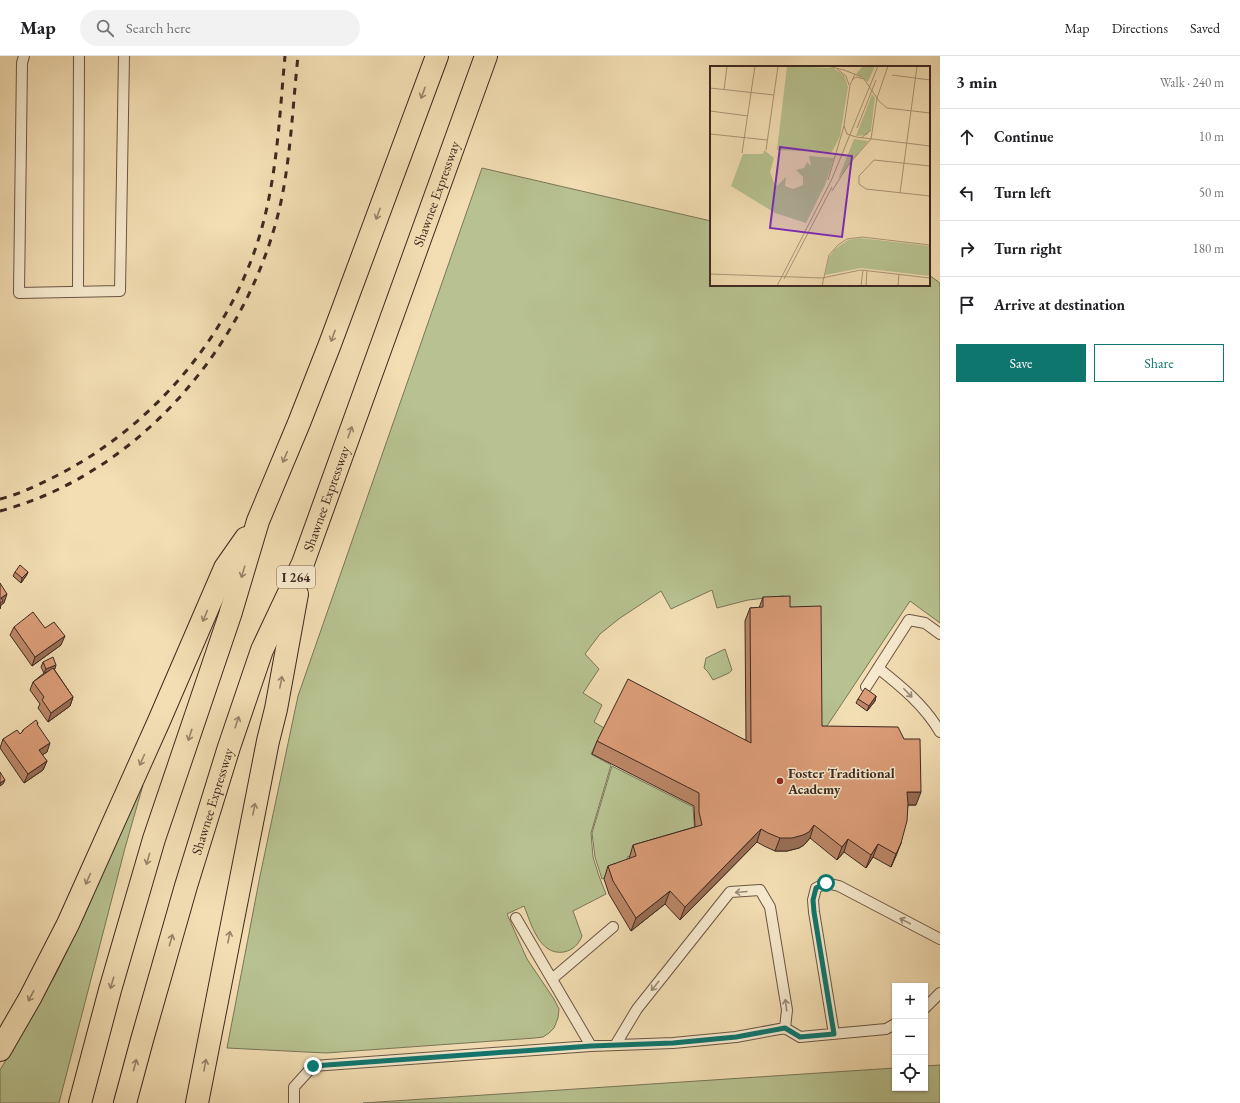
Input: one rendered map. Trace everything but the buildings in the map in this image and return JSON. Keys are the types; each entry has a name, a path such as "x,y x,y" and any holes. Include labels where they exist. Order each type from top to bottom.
{"highway":[{"path":"80,1103 110,990 154,839 230,615 258,521 330,344 437,56"},
{"name":"Shawnee Expressway","path":"126,1103 142,1040 186,886 229,747 262,650 303,563 486,56"},
{"path":"0,1050 30,998 68,924 159,721 225,568 258,521"},
{"path":"197,1103 263,764 276,709 303,563"}],"lane":[{"path":"24,56 22,63 19,293 120,291 124,56"},
{"path":"78,291 79,56"},
{"path":"866,687 909,620 925,623 940,634"},
{"path":"878,668 905,689 932,719 940,732"},
{"path":"834,1034 814,912 813,900 816,888 826,883 838,886 940,939"},
{"path":"616,1044 637,1009 730,892 760,890 770,906 787,1010 785,1028"},
{"path":"516,918 591,1046"},
{"path":"552,979 613,927"},
{"path":"928,1005 940,992"},
{"path":"294,1103 294,1086 313,1066 616,1044 673,1043 736,1037 785,1028 800,1037 886,1029 892,1026"}],"green space":[{"path":"482,168 710,221 710,286 930,286 930,276 940,283 940,623 910,601 827,726 822,730 797,618 784,596 748,600 717,608 712,590 671,609 661,591 620,618 600,634 585,654 599,669 583,693 602,705 594,722 604,728 591,754 611,765 591,833 593,857 606,894 573,911 582,936 575,946 564,952 555,952 542,944 533,929 524,906 507,914 527,959 559,1009 558,1018 554,1028 543,1037 326,1053 227,1048 260,876 298,696"},
{"path":"725,649 732,670 729,673 713,680 704,668 706,658"},
{"path":"612,766 693,807 695,837 627,857 630,868 602,879 595,857 592,833"},
{"path":"141,785 143,785 125,848 59,1103 0,1103 0,1070 57,972 87,909"},
{"path":"940,1065 940,1103 363,1103 892,1068 892,1091 928,1091 928,1066"}],"railway":[{"path":"0,499 22,492 58,475 91,456 123,433 152,408 179,380 203,349 224,317 242,283 256,247 269,200 279,128 285,56"},
{"path":"0,511 52,492 100,466 144,432 183,393 217,349 246,301 267,250 282,197 290,145 298,56"}],"place":[{"name":"Foster Traditional Academy","path":"780,781"}],"route":[{"path":"313,1066 616,1044 673,1043 736,1037 785,1028 800,1037 834,1034 813,900 816,888 826,883"}]}
